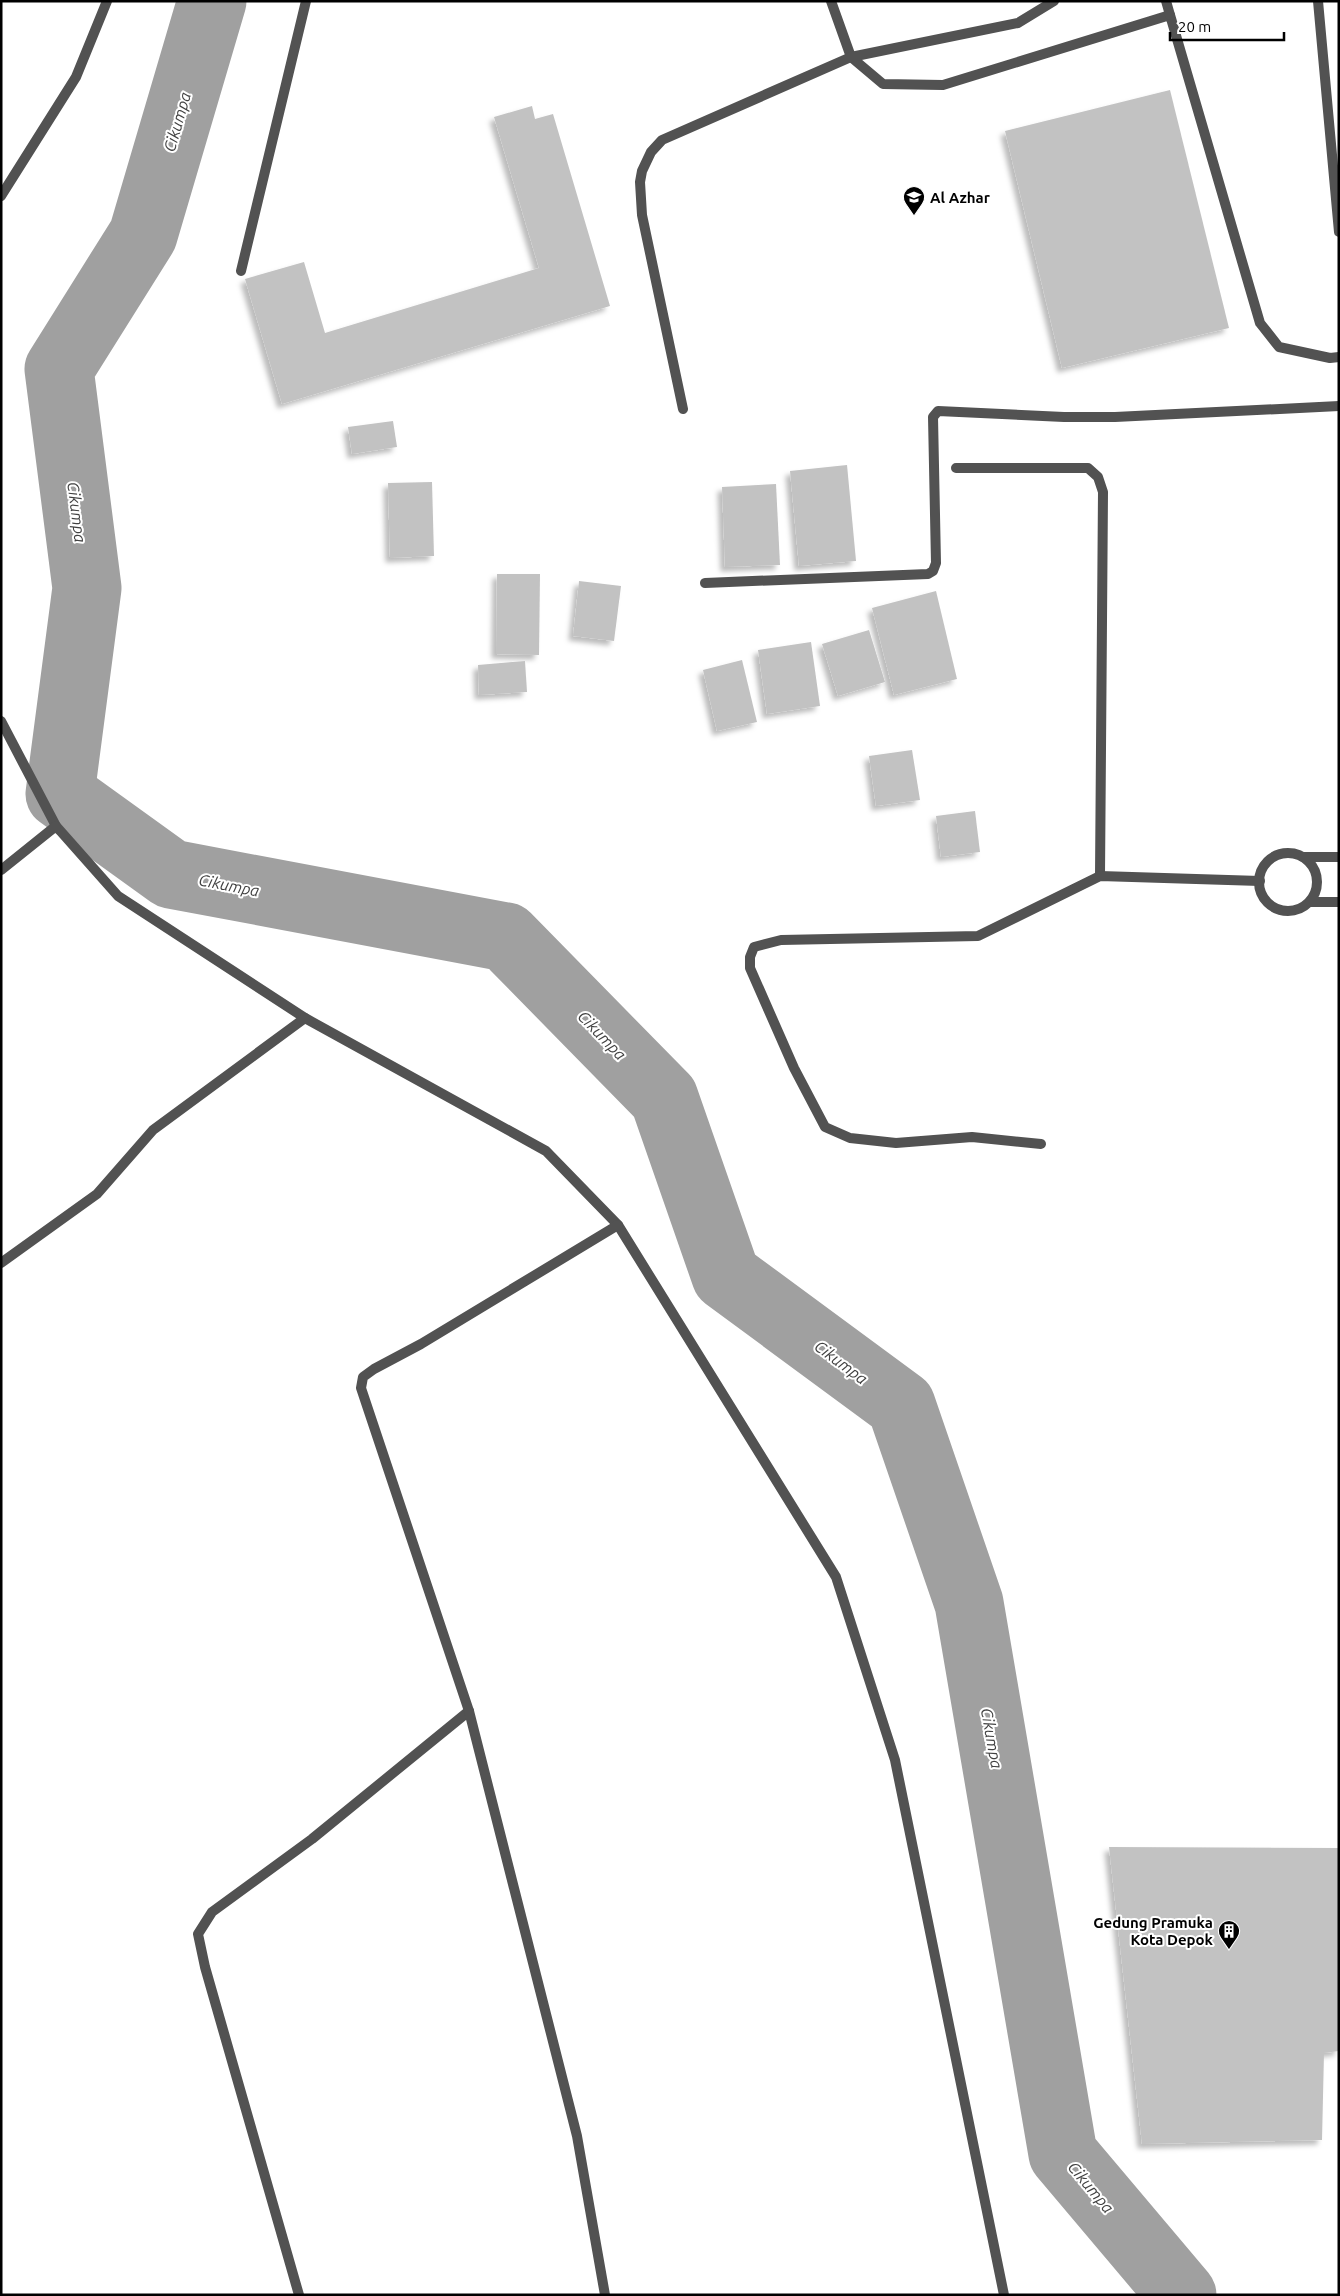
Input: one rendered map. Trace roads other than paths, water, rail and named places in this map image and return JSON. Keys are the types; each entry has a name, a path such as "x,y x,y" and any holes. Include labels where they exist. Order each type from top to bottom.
{"street":[{"path":"1,196 76,77 107,1"},
{"path":"241,271 306,1"},
{"path":"831,1 851,57 883,84 943,85 1170,15"},
{"path":"683,409 642,215 640,182 642,170 651,152 662,140 851,57 1018,23 1054,1"},
{"path":"1166,1 1260,323 1279,347 1330,358 1339,357"},
{"path":"1318,1 1339,232"},
{"path":"705,583 928,574 933,570 936,563 933,417 938,411 1064,417 1115,417 1339,406"},
{"path":"956,468 1088,468 1098,477 1103,492 1100,876"},
{"path":"1,721 56,826 118,896 305,1018 546,1151 618,1225 836,1577 895,1760 1004,2295"},
{"path":"1,870 56,826"},
{"path":"1302,857 1313,866 1317,878 1317,890 1310,902 1300,909 1286,912 1274,908 1264,899 1260,887 1260,874 1267,863 1277,856 1290,854 1302,857 1339,857"},
{"path":"1041,1144 972,1137 896,1143 850,1138 825,1127 794,1068 750,968 750,957 754,947 781,940 978,936 1100,876 1260,881"},
{"path":"1310,902 1339,902"},
{"path":"1,1263 96,1194 153,1130 305,1018"},
{"path":"605,2295 577,2136 469,1711 361,1388 364,1377 374,1369 421,1344 618,1225"},
{"path":"299,2295 208,1976 198,1934 212,1912 312,1839 469,1711"}],"waterway":[{"name":"Cikumpa","path":"212,1 143,235 59,369 87,588 60,794 171,874 506,937 664,1098 726,1276 901,1405 969,1603 1063,2154 1182,2295"}],"place":[{"name":"Al Azhar","path":"914,216"},
{"name":"Gedung Pramuka Kota Depok","path":"1229,1950"}]}
